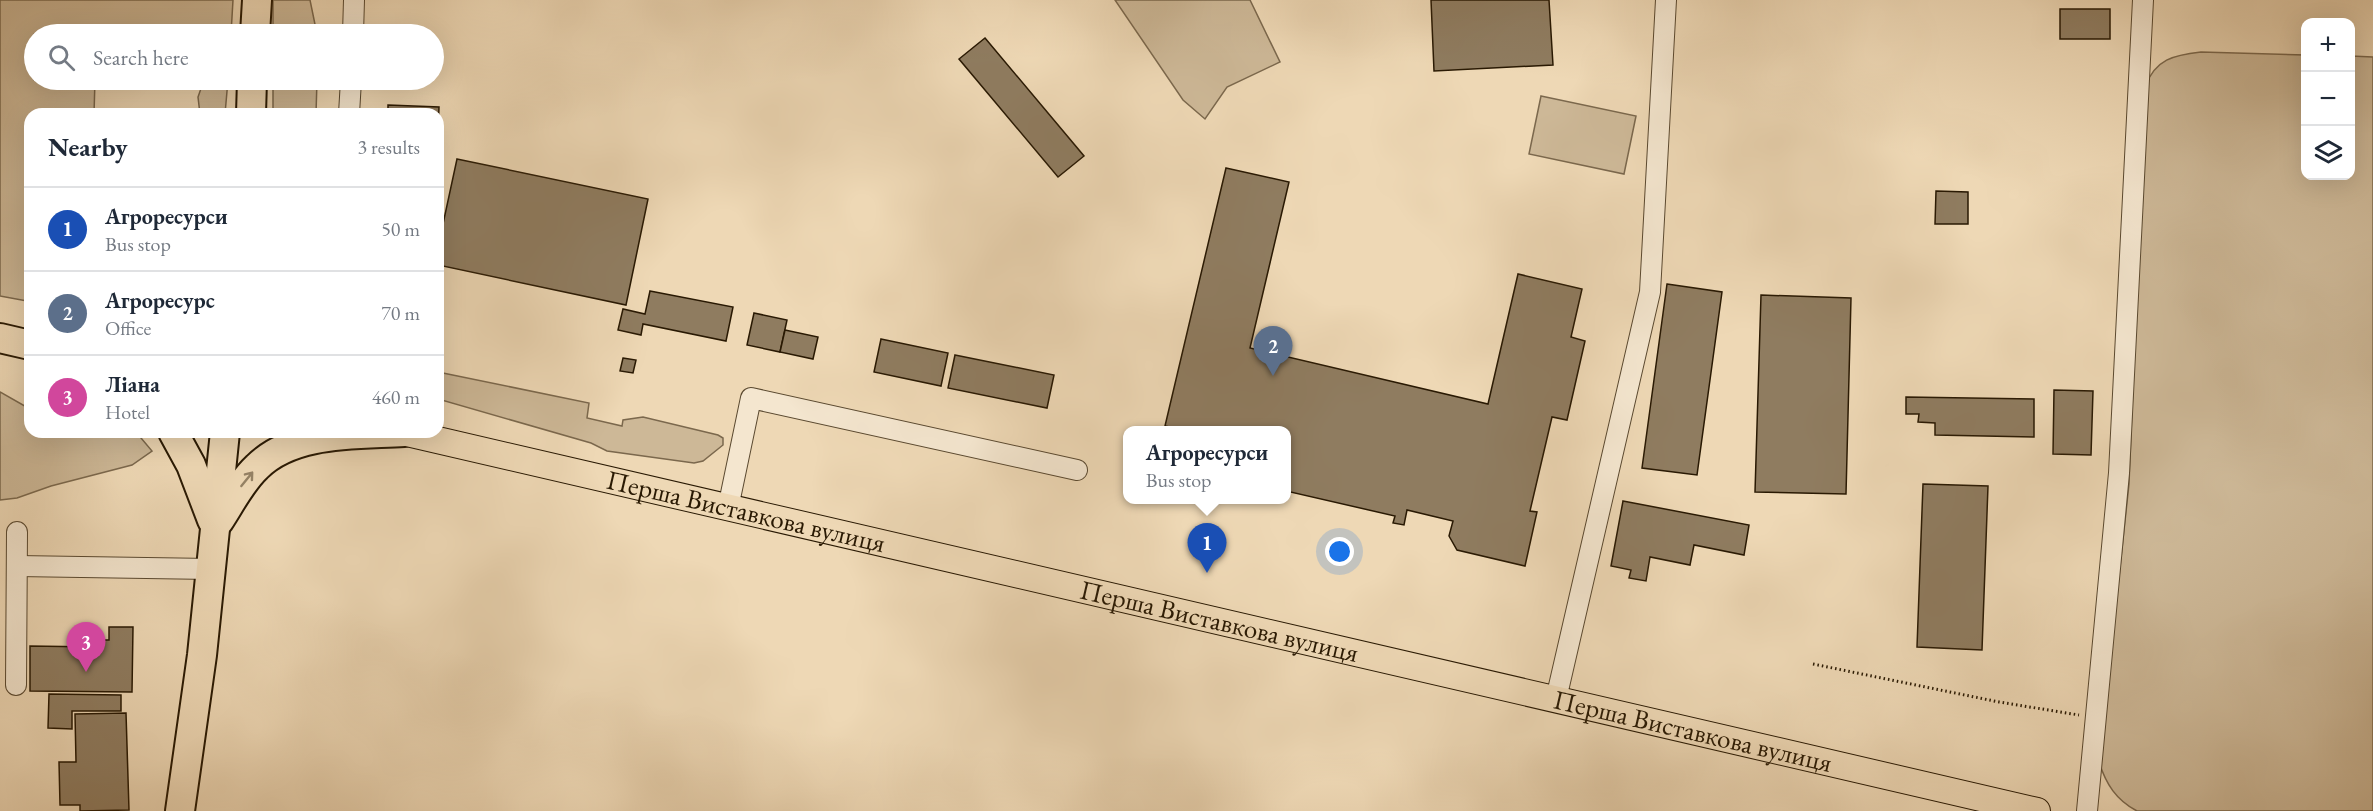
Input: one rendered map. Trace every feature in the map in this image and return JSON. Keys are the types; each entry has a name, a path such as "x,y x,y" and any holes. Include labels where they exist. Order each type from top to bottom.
{"highway":[{"path":"256,24 257,0"},
{"path":"251,108 252,90"},
{"path":"0,338 24,344"},
{"path":"176,438 191,465 215,528"},
{"path":"180,811 211,569 224,438"},
{"path":"215,528 239,489 258,466 289,446 323,438"}],"main road":[{"name":"Перша Виставкова вулиця","path":"429,438 2037,811"}],"street":[{"path":"353,24 354,0"},
{"path":"1556,699 1650,292 1666,0"},
{"path":"2087,811 2120,473 2143,0"},
{"path":"349,108 350,90"},
{"path":"728,508 751,398 1077,470"},
{"path":"16,685 17,532"},
{"path":"17,566 211,569"}],"path":[{"path":"1813,664 1999,702 2096,718"}],"shaded area":[{"path":"0,0 233,0 232,24 24,24 24,90 95,90 94,108 24,108 24,300 0,296"},
{"path":"273,0 310,0 315,24 273,24"},
{"path":"1115,0 1250,0 1280,62 1227,87 1205,119 1183,100"},
{"path":"2201,52 2301,55 2301,180 2355,180 2355,56 2373,57 2373,811 2137,811 2123,802 2113,791 2099,762 2129,484 2145,87 2160,64 2182,55"},
{"path":"200,90 227,90 226,108 199,108 198,97"},
{"path":"273,90 317,90 316,108 273,108"},
{"path":"1541,96 1636,116 1624,174 1529,154"},
{"path":"444,373 589,403 587,418 622,426 623,420 643,417 723,438 723,445 703,461 694,463 607,451 591,443 444,401"},
{"path":"0,392 24,406 24,438 141,438 152,451 132,465 51,486 17,498 0,500"}],"building":[{"path":"1431,0 1549,0 1553,65 1434,71"},
{"path":"2060,9 2110,9 2110,39 2060,39"},
{"path":"985,38 1084,156 1058,177 959,59"},
{"path":"388,105 439,107 439,108 388,108"},
{"path":"457,159 648,199 626,305 444,266 444,219"},
{"path":"1226,168 1289,182 1250,348 1488,404 1518,274 1582,289 1571,337 1585,341 1567,420 1552,417 1530,511 1537,512 1525,566 1457,550 1449,536 1453,521 1407,510 1404,525 1393,523 1395,516 1291,492 1291,426 1165,426"},
{"path":"1936,191 1968,192 1968,224 1935,224"},
{"path":"1667,284 1722,292 1697,475 1642,468"},
{"path":"650,291 733,307 726,341 643,324 641,335 618,330 623,309 645,314"},
{"path":"1761,295 1851,298 1846,494 1755,492"},
{"path":"754,313 787,320 780,352 747,345"},
{"path":"785,330 818,337 813,359 780,352"},
{"path":"881,339 948,353 941,386 874,372"},
{"path":"955,355 1054,375 1047,408 948,388"},
{"path":"623,358 636,360 633,373 620,371"},
{"path":"2054,390 2093,391 2091,455 2053,454"},
{"path":"1906,397 2034,399 2034,437 1935,435 1935,423 1918,422 1919,414 1906,414"},
{"path":"1923,484 1988,486 1982,650 1917,647"},
{"path":"1623,501 1749,525 1744,555 1694,545 1690,565 1650,557 1646,581 1629,578 1631,570 1611,566"},
{"path":"109,627 133,627 132,692 30,691 30,646 96,647 96,640 109,640"},
{"path":"49,694 121,695 121,711 72,711 72,729 48,728"},
{"path":"126,713 129,810 80,811 80,805 60,805 59,762 76,762 75,714"}],"place":[{"name":"Агроресурс","path":"1273,376"},
{"name":"Агроресурси","path":"1207,573"},
{"name":"Ліана","path":"86,672"}]}
